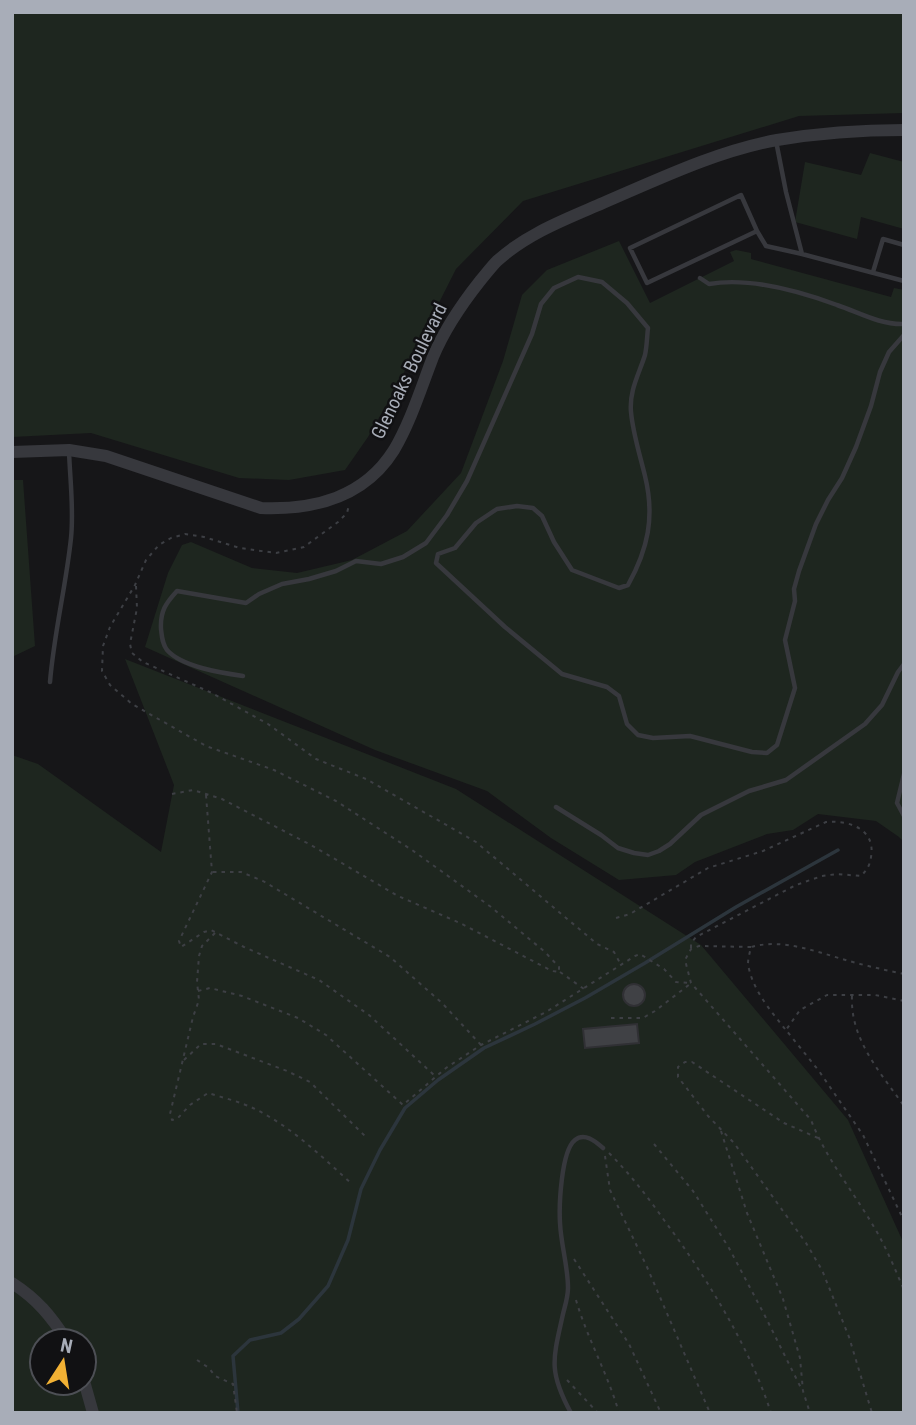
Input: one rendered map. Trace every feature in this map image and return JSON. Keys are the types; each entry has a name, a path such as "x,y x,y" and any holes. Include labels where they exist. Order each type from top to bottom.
{"street":[{"name":"Glenoaks Boulevard","path":"12,452 69,450 106,456 261,508 285,509 313,505 341,496 363,484 379,470 394,449 411,415 434,355 456,312 495,263 516,245 545,228 686,167 723,154 776,140 831,133 904,130"},
{"path":"12,1283 27,1292 51,1315 58,1327"}],"lane":[{"path":"776,140 802,254"},
{"path":"757,231 648,283 631,248 741,195 766,246 904,281"},
{"path":"873,272 883,239 904,245"},
{"path":"243,676 221,673 184,662 168,651 162,640 161,623 165,604 177,591 246,603 282,584 336,571 356,561 381,564 402,557 425,543 447,515 467,481 532,334 541,304 554,288 578,277 602,282 627,303 648,328 646,352 632,390 631,411 646,479 650,516 647,539 632,577 628,585 618,588 572,570 554,542 542,516 533,508 517,506 497,509 476,523 455,548 438,554 436,564 562,674 607,687 619,696 627,724 638,735 653,738 690,736 752,752 767,752 778,745 794,688 785,640 799,571 816,524 856,447 880,372 889,352 904,335"},
{"path":"700,278 709,284 724,281 798,293 872,318 904,324"},
{"path":"50,682 71,535 69,450"},
{"path":"556,807 618,848 648,855 659,851 701,815 749,791 786,780 856,731 882,705 904,664"},
{"path":"904,774 897,803 904,816"},
{"path":"571,1413 557,1384 554,1367 568,1291 560,1223 564,1169 574,1140 582,1137 593,1139 603,1148"}],"path":[{"path":"352,490 347,513 304,547 276,553 240,548 185,534 159,545 146,560 135,585 110,627 103,646 102,671 110,685 132,704 206,747 274,770 336,801 412,850 491,906 545,952 559,967 559,972"},
{"path":"135,585 136,608 130,644 132,653 143,662 212,693 268,724 316,760 366,779 477,842 597,944 614,952 621,965"},
{"path":"172,794 193,790 222,799 300,839 398,896 559,972 584,989"},
{"path":"205,794 212,872 179,941 181,947 211,930 319,980 369,1015 436,1077"},
{"path":"616,918 629,915 708,868 763,851 826,822 851,825 864,831 870,838 871,860 861,876 822,876 796,885 696,937 685,960 691,983 811,1120 818,1138 875,1227 904,1290"},
{"path":"212,872 241,872 263,881 390,957 442,1003 481,1045"},
{"path":"216,933 202,946 199,956 197,982 200,1000 192,1017 170,1114 172,1119 177,1119 190,1105 208,1093 254,1109 307,1143 352,1184"},
{"path":"691,949 699,946 751,947 764,943 791,945 904,974"},
{"path":"751,947 748,961 753,979 766,1005 819,1071 863,1135 904,1221"},
{"path":"198,991 210,988 242,996 298,1018 326,1035 403,1105 481,1045 546,1012 635,956 640,954 664,969 676,982 691,983"},
{"path":"611,1018 643,1018 655,1012 691,983"},
{"path":"786,1030 800,1010 827,995 875,995 904,1001"},
{"path":"852,995 854,1024 861,1042 904,1106"},
{"path":"183,1061 201,1044 216,1044 287,1071 310,1082 368,1138"},
{"path":"818,1138 784,1123 692,1062 685,1062 678,1067 678,1077 734,1143 806,1243 822,1270 849,1337 872,1413"},
{"path":"721,1130 747,1213 786,1311 800,1357 803,1391"},
{"path":"654,1144 693,1191 729,1248 803,1391 810,1413"},
{"path":"603,1148 610,1189 710,1413"},
{"path":"603,1148 639,1185 690,1255 740,1340 771,1413"},
{"path":"563,1244 629,1344 661,1413"},
{"path":"574,1294 619,1413"},
{"path":"197,1360 215,1376 233,1384 237,1413"},
{"path":"554,1367 598,1413"}],"shaded area":[{"path":"12,12 904,12 904,113 799,116 523,201 456,269 396,388 368,437 345,470 289,480 239,478 91,433 12,437"},
{"path":"870,153 904,162 904,229 861,217 857,239 795,222 805,162 861,175"},
{"path":"619,241 650,303 734,261 730,252 736,250 751,253 751,259 891,297 894,288 904,290 904,842 876,821 818,814 793,830 767,834 695,862 676,875 619,880 551,838 487,791 375,750 145,647 168,573 182,545 191,542 252,568 297,573 352,560 407,531 461,473 503,361 522,295 547,270"},
{"path":"12,480 23,480 35,646 12,657"},
{"path":"125,659 456,789 701,945 848,1120 904,1244 904,1413 12,1413 12,755 38,764 161,852 174,785"}],"building":[{"path":"634,984 642,987 645,995 642,1003 634,1006 626,1003 623,995 626,987"},
{"path":"637,1024 639,1043 585,1048 583,1029"}],"waterway":[{"path":"238,1413 233,1356 250,1340 281,1333 299,1319 328,1286 348,1240 361,1189 405,1108 438,1080 484,1048 585,998 736,907 838,850"}]}
